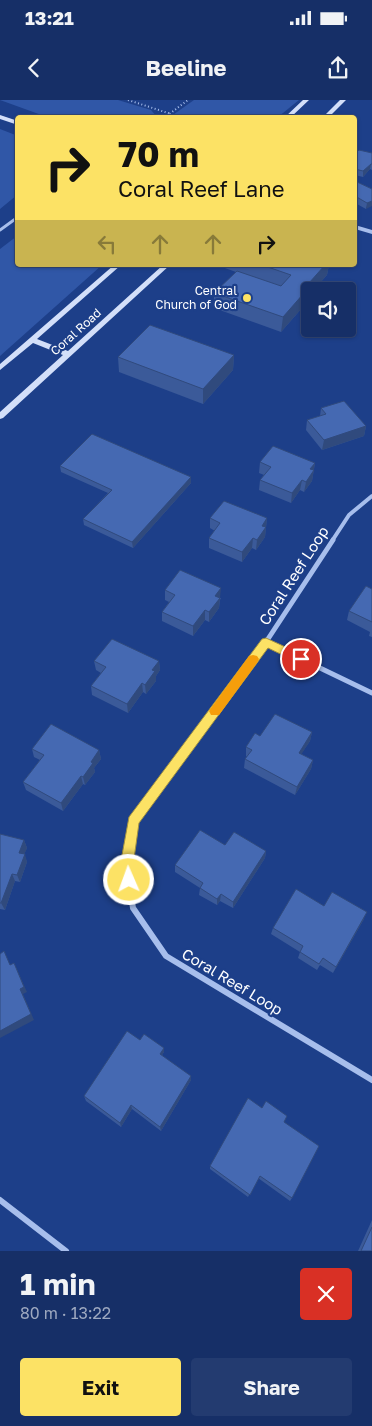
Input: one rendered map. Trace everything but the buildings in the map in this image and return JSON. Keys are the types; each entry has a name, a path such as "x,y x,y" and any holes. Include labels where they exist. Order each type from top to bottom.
{"main road":[{"path":"289,115 306,100"},
{"path":"327,115 343,100"},
{"path":"0,118 15,122"},
{"name":"Coral Road","path":"0,368 116,267"},
{"name":"Coral Road","path":"0,416 165,267"},
{"path":"32,340 69,354"}],"street":[{"path":"0,230 15,219"},
{"path":"357,228 372,232"},
{"name":"Coral Reef Loop","path":"372,496 349,515 266,642 133,821 126,866 134,908 166,956 372,1080"},
{"path":"266,642 372,693"},
{"path":"0,1200 66,1251"}],"path":[{"path":"128,100 171,114 188,100"}],"shaded area":[{"path":"0,100 118,100 151,110 155,115 41,115"},
{"path":"194,100 299,100 280,115 173,115"},
{"path":"0,129 15,135 15,197 0,209"},
{"path":"15,238 15,267 100,267 0,356 0,249"}],"slow traffic":[{"path":"215,711 253,659"}],"place":[{"name":"Central Church of God","path":"247,298"}],"route":[{"path":"129,880 126,866 133,821 266,642 301,659"}]}
